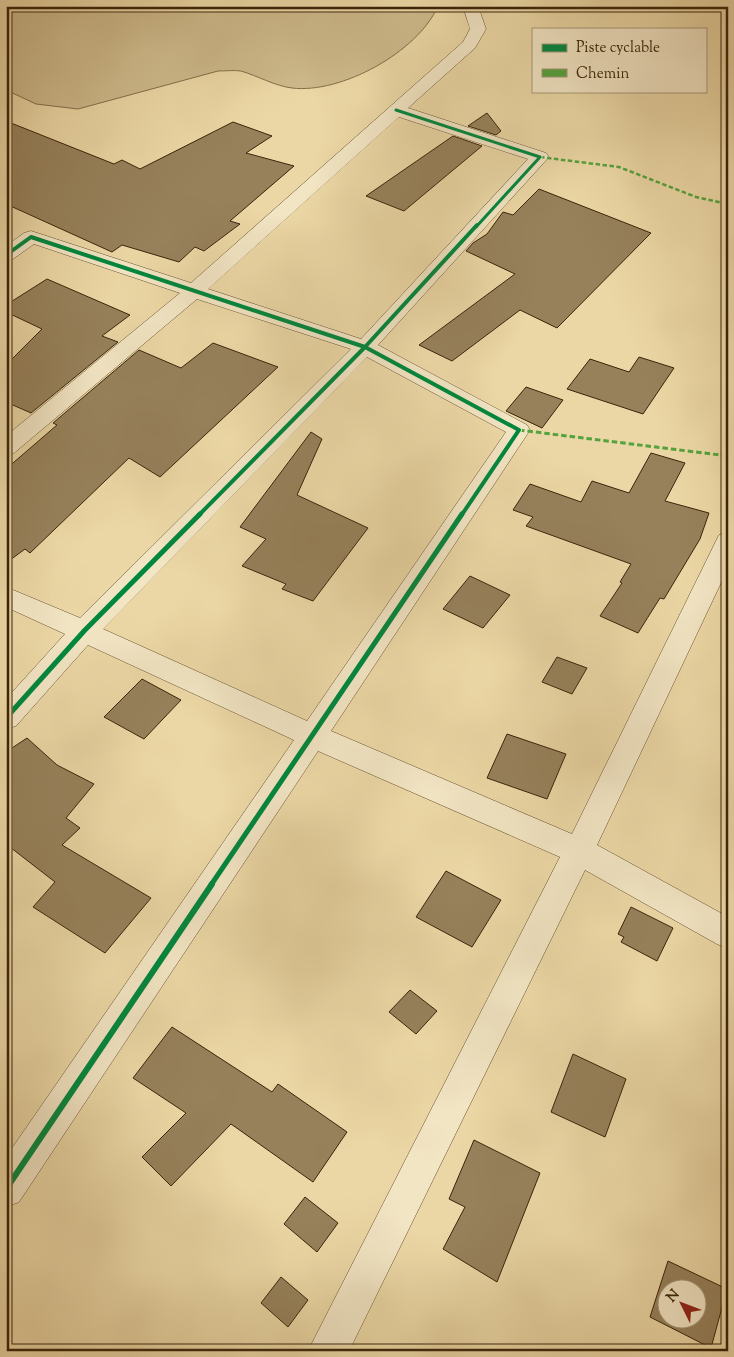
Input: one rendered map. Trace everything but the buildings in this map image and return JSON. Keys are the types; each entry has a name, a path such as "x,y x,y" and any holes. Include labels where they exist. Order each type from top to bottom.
{"street":[{"path":"6,448 194,291 469,45 478,29 470,6"},
{"path":"6,718 85,630 365,347 540,157 396,110"},
{"path":"6,254 31,237 365,347 520,430 6,1189"},
{"path":"328,1351 579,851 728,541"},
{"path":"6,596 85,630 313,736 579,851 728,934"}],"shaded area":[{"path":"6,6 438,6 428,23 414,39 396,54 354,77 333,84 312,88 292,88 241,71 218,71 78,109 36,104 6,90"}],"marked path":[{"path":"540,157 619,167 696,197 728,204"},
{"path":"519,430 728,456"}],"cycle path":[{"path":"6,718 85,630 365,347 540,157 396,110"},
{"path":"6,255 31,237 365,347 519,430 6,1189"}]}
